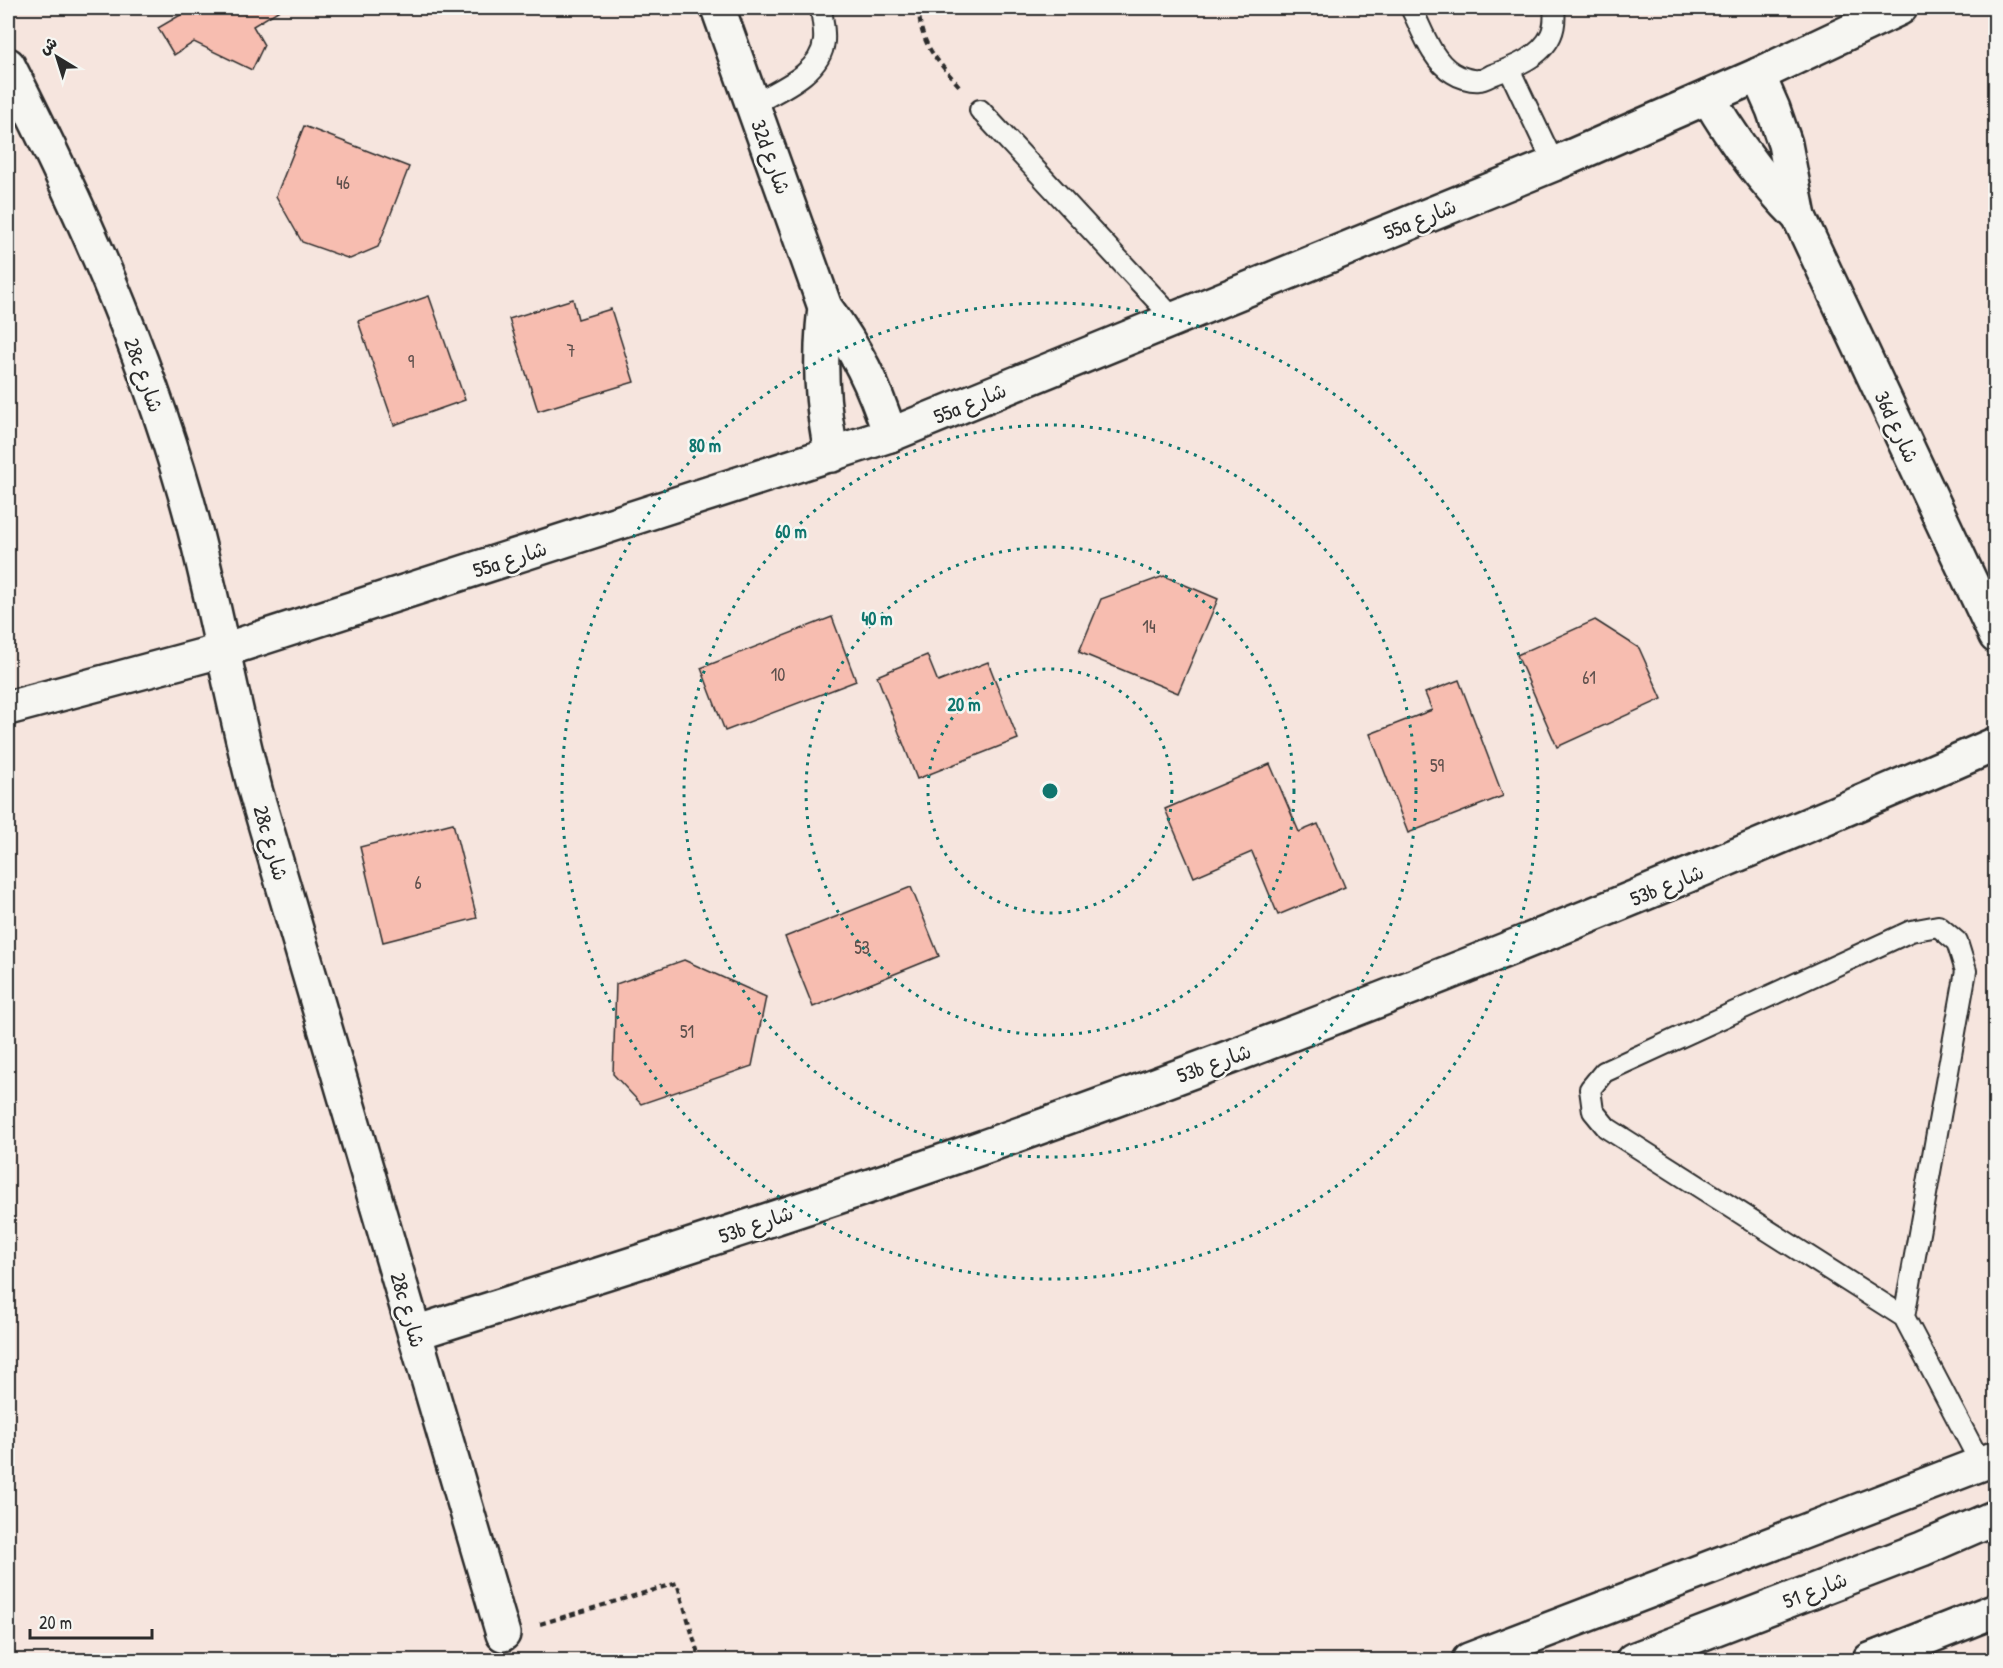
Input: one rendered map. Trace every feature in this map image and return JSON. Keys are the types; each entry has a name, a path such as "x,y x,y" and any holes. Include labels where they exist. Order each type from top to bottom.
{"street":[{"name":"32d شارع","path":"718,8 825,307 865,368 890,435"},
{"name":"55a شارع","path":"8,708 224,650 890,435 1554,164 1758,75 1900,8"},
{"name":"28c شارع","path":"8,66 81,216 124,317 185,494 210,586 239,727 256,793 503,1634"},
{"name":"36d شارع","path":"1758,75 1785,144 1799,217 1995,636"},
{"name":"36d شارع","path":"1707,97 1748,161 1799,217"},
{"name":"32d شارع","path":"825,307 821,344 821,381 824,418 832,455"},
{"name":"53b شارع","path":"415,1333 680,1250 956,1157 1230,1057 1503,952 1772,842 1995,744"},
{"path":"1469,1660 1988,1461"},
{"name":"شارع 51","path":"1633,1660 1911,1553 1995,1517"},
{"path":"1870,1660 1995,1610"}],"lane":[{"path":"752,105 811,68 824,43 821,8"},
{"path":"1411,8 1433,53 1442,64 1452,73 1479,80 1509,69 1532,57 1544,47 1552,33 1554,8"},
{"path":"1509,69 1554,164"},
{"path":"980,110 1175,320"},
{"path":"1904,1317 1966,971 1957,942 1938,926 1911,931 1604,1072 1590,1089 1593,1110 1606,1128 1904,1317 1988,1461"}],"path":[{"path":"919,8 923,35 929,51 980,110"},
{"path":"503,1634 677,1583 700,1660"}],"building":[{"path":"187,8 283,8 253,26 264,45 252,70 194,42 174,55 158,28 189,10"},
{"path":"304,126 409,167 378,247 350,259 302,242 276,196"},
{"path":"429,296 465,400 394,425 358,321"},
{"path":"573,299 578,319 611,309 634,382 538,411 509,319"},
{"path":"1164,576 1218,599 1178,693 1079,652 1101,599"},
{"path":"832,617 856,681 725,731 701,668"},
{"path":"1595,620 1639,648 1662,699 1557,747 1517,655"},
{"path":"927,655 938,682 988,662 1018,739 917,779 877,676"},
{"path":"1459,680 1503,796 1408,833 1370,734 1432,710 1425,693"},
{"path":"1270,764 1299,832 1318,824 1345,887 1278,915 1252,852 1194,877 1165,809"},
{"path":"453,823 477,918 383,942 360,847"},
{"path":"911,887 939,956 813,1007 785,937"},
{"path":"684,960 766,997 752,1066 641,1104 613,1074 616,984"}]}
